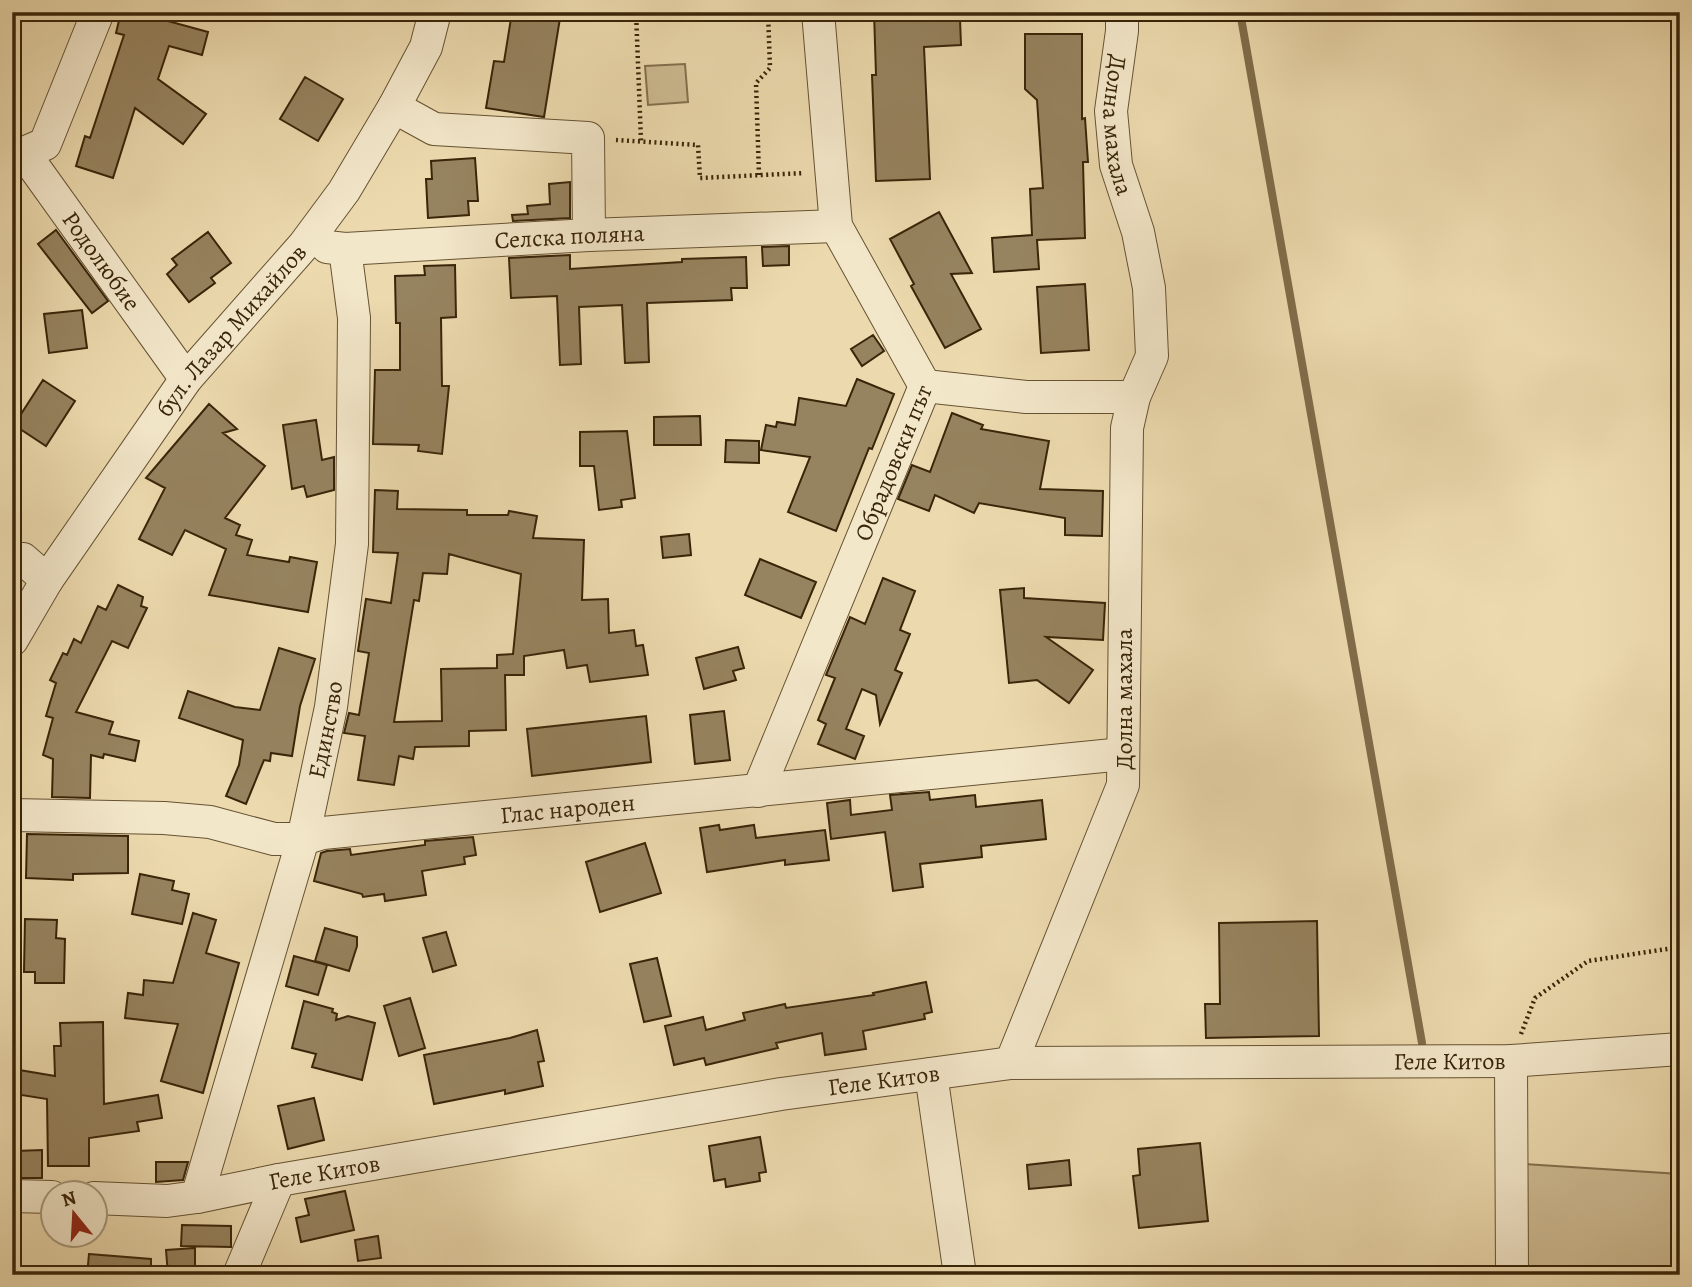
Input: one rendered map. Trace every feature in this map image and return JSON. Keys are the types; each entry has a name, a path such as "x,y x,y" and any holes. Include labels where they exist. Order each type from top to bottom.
{"street":[{"path":"18,153 45,144 98,12"},
{"name":"бул. Лазар Михайлов","path":"12,640 47,580 186,379 304,245 344,191 426,47 435,12"},
{"name":"Обрадовски път","path":"758,791 925,386 836,226 818,12"},
{"name":"Долна махала","path":"1011,1063 1123,785 1127,428 1134,397 1152,356 1149,288 1138,232 1116,165 1111,111 1122,12"},
{"path":"394,107 434,129 588,138 589,235"},
{"name":"Родолюбие","path":"18,153 186,379"},
{"name":"Селска поляна","path":"304,245 345,249 589,235 836,226"},
{"name":"Единство","path":"197,1197 303,839 331,707 352,544 354,318 345,249"},
{"path":"925,386 1026,397 1134,397"},
{"path":"12,560 23,559 47,580"},
{"name":"Глас народен","path":"12,815 164,818 209,822 274,839 303,839 323,833 1123,754"},
{"name":"Геле Китов","path":"108,1199 167,1201 197,1197 279,1180 781,1094 1011,1063 1511,1061 1680,1049"},
{"path":"1511,1061 1512,1275"},
{"path":"931,1074 960,1275"},
{"path":"239,1275 279,1180"},
{"path":"12,1196 38,1197"}],"path":[{"path":"636,12 641,141"},
{"path":"759,175 756,83 770,68 768,12"},
{"path":"588,138 698,145 700,178 831,172"},
{"path":"1511,1061 1535,998 1588,961 1680,947"}],"shaded area":[{"path":"685,64 688,102 648,105 645,66"},
{"path":"1523,1164 1680,1174 1680,1275 1522,1275"}],"building":[{"path":"121,12 135,12 208,32 202,55 169,46 158,79 206,114 183,144 135,108 113,178 76,166 85,136 90,138 124,35 116,33"},
{"path":"512,12 561,12 544,117 486,108 494,61 504,62"},
{"path":"874,12 924,12 925,21 960,19 961,45 924,47 930,179 876,181 872,75 876,75"},
{"path":"1025,34 1082,34 1082,119 1085,118 1088,162 1083,162 1085,238 1037,240 1039,269 994,272 992,238 1032,235 1030,189 1043,188 1037,100 1025,89"},
{"path":"305,77 343,99 318,141 280,119"},
{"path":"475,158 478,201 468,201 469,215 428,218 426,179 432,179 431,161"},
{"path":"570,182 570,218 513,221 512,215 528,214 527,206 550,204 549,184"},
{"path":"939,212 972,273 951,274 981,329 945,348 911,286 914,284 890,239"},
{"path":"56,230 108,301 92,313 38,244"},
{"path":"208,232 231,263 211,278 215,283 189,302 167,274 177,265 172,259"},
{"path":"789,246 789,265 763,266 762,247"},
{"path":"570,255 570,269 682,262 682,259 746,257 747,288 731,288 732,300 647,303 649,362 625,363 622,305 579,307 581,364 560,365 557,296 511,298 509,258"},
{"path":"455,265 456,317 441,318 442,386 449,386 442,454 418,451 419,445 373,444 375,370 400,370 400,323 396,323 395,276 425,275 424,266"},
{"path":"1085,284 1089,350 1041,353 1037,287"},
{"path":"82,310 87,348 49,353 44,314"},
{"path":"873,335 884,351 862,366 851,349"},
{"path":"857,379 894,394 836,531 788,512 810,457 761,450 766,425 776,427 777,422 795,425 799,398 846,406"},
{"path":"43,380 75,401 46,446 14,425"},
{"path":"209,404 237,429 223,433 265,466 225,518 240,525 236,535 252,540 247,555 289,562 290,557 317,562 308,612 209,595 226,549 185,530 172,555 139,539 165,488 146,478"},
{"path":"952,413 983,425 981,429 1049,441 1040,489 1103,491 1102,536 1065,535 1065,518 979,503 974,513 935,495 929,511 898,499 912,465 930,472"},
{"path":"700,416 701,445 654,445 654,417"},
{"path":"316,420 322,460 334,457 334,490 307,497 304,486 292,489 283,425"},
{"path":"627,431 635,498 621,500 622,507 599,510 594,466 580,466 580,432"},
{"path":"726,440 759,441 759,463 725,462"},
{"path":"375,490 398,491 397,509 467,510 467,515 508,515 509,511 537,516 533,538 584,540 582,600 608,599 609,633 634,630 636,646 643,645 648,675 590,682 587,665 567,668 564,650 524,656 524,675 505,675 506,730 469,731 469,746 415,747 413,759 399,756 394,785 358,780 365,736 344,733 349,713 359,715 369,653 358,651 366,599 391,603 398,553 373,552","holes":["449,554 521,574 513,654 497,655 497,668 441,669 442,721 394,722 414,600 419,601 423,573 447,574"]},
{"path":"689,534 691,555 663,558 661,537"},
{"path":"760,559 816,582 801,618 745,595"},
{"path":"883,578 915,591 900,630 910,634 895,670 902,673 880,724 876,695 862,689 846,729 864,736 855,759 818,744 826,724 818,720 835,678 826,675 850,617 865,624"},
{"path":"118,585 143,597 141,606 147,608 128,648 112,641 76,712 113,722 109,734 139,741 135,761 104,754 103,758 91,755 90,798 52,797 53,759 43,755 53,718 46,716 56,683 50,680 63,653 67,655 74,639 81,643 98,606 106,610"},
{"path":"1024,588 1024,598 1105,603 1103,640 1046,637 1093,670 1069,703 1037,680 1009,683 1000,590"},
{"path":"738,647 744,668 733,671 736,680 704,689 696,658"},
{"path":"279,648 315,659 300,706 292,756 271,753 270,761 264,760 246,804 226,796 239,765 243,740 179,718 188,691 235,707 260,710"},
{"path":"724,711 730,760 695,764 690,715"},
{"path":"646,716 651,762 532,776 527,729"},
{"path":"929,792 930,800 975,795 976,807 1042,800 1046,839 981,846 982,857 920,864 923,887 893,891 885,832 831,839 827,803 850,800 851,815 892,810 890,795"},
{"path":"719,825 720,830 754,825 756,838 825,830 829,860 785,865 785,860 707,872 700,828"},
{"path":"27,834 128,836 128,873 73,874 73,880 26,878"},
{"path":"473,837 476,855 464,857 465,864 422,871 426,895 385,901 384,894 363,897 362,894 314,881 321,853 327,851 350,849 351,855 425,845 425,841"},
{"path":"645,843 661,893 600,912 586,862"},
{"path":"140,874 174,881 172,890 189,894 182,924 132,914"},
{"path":"193,913 216,920 206,953 239,963 203,1093 161,1081 178,1024 125,1018 128,993 143,995 144,980 173,983"},
{"path":"25,919 57,920 56,938 65,939 64,983 35,983 35,972 24,972"},
{"path":"1317,921 1319,1036 1206,1038 1205,1004 1220,1004 1219,923"},
{"path":"325,928 357,937 349,971 315,961"},
{"path":"446,932 456,965 433,972 423,938"},
{"path":"294,956 327,965 318,995 286,986"},
{"path":"657,958 671,1016 644,1022 630,964"},
{"path":"926,982 932,1012 924,1014 925,1019 863,1031 866,1049 825,1055 822,1033 776,1043 778,1048 706,1065 704,1058 674,1065 665,1026 703,1017 706,1030 745,1020 743,1013 785,1004 786,1008 874,995 873,993"},
{"path":"410,998 425,1048 399,1056 384,1006"},
{"path":"304,1001 333,1009 332,1012 337,1014 336,1020 348,1016 375,1023 362,1080 312,1067 316,1054 292,1048"},
{"path":"103,1022 104,1104 158,1095 162,1118 137,1122 139,1131 89,1138 89,1166 48,1166 47,1099 15,1094 19,1070 55,1076 54,1046 61,1046 60,1023"},
{"path":"537,1030 544,1061 538,1062 543,1086 505,1094 505,1090 434,1104 424,1055"},
{"path":"314,1098 324,1140 288,1149 278,1106"},
{"path":"760,1137 766,1172 759,1173 760,1181 726,1187 725,1179 714,1181 709,1146"},
{"path":"1200,1143 1208,1221 1139,1228 1133,1176 1140,1175 1138,1149"},
{"path":"42,1150 42,1178 12,1178 12,1162 16,1162 16,1151"},
{"path":"1069,1160 1071,1185 1029,1189 1027,1165"},
{"path":"156,1162 188,1162 183,1180 156,1182"},
{"path":"345,1191 354,1230 301,1242 296,1218 309,1215 305,1199"},
{"path":"182,1225 231,1226 231,1247 181,1246"},
{"path":"378,1236 381,1258 358,1261 355,1240"},
{"path":"195,1248 195,1275 168,1275 166,1250"},
{"path":"89,1254 151,1259 151,1275 87,1275"}],"waterway":[{"path":"1240,12 1422,1043"}]}
